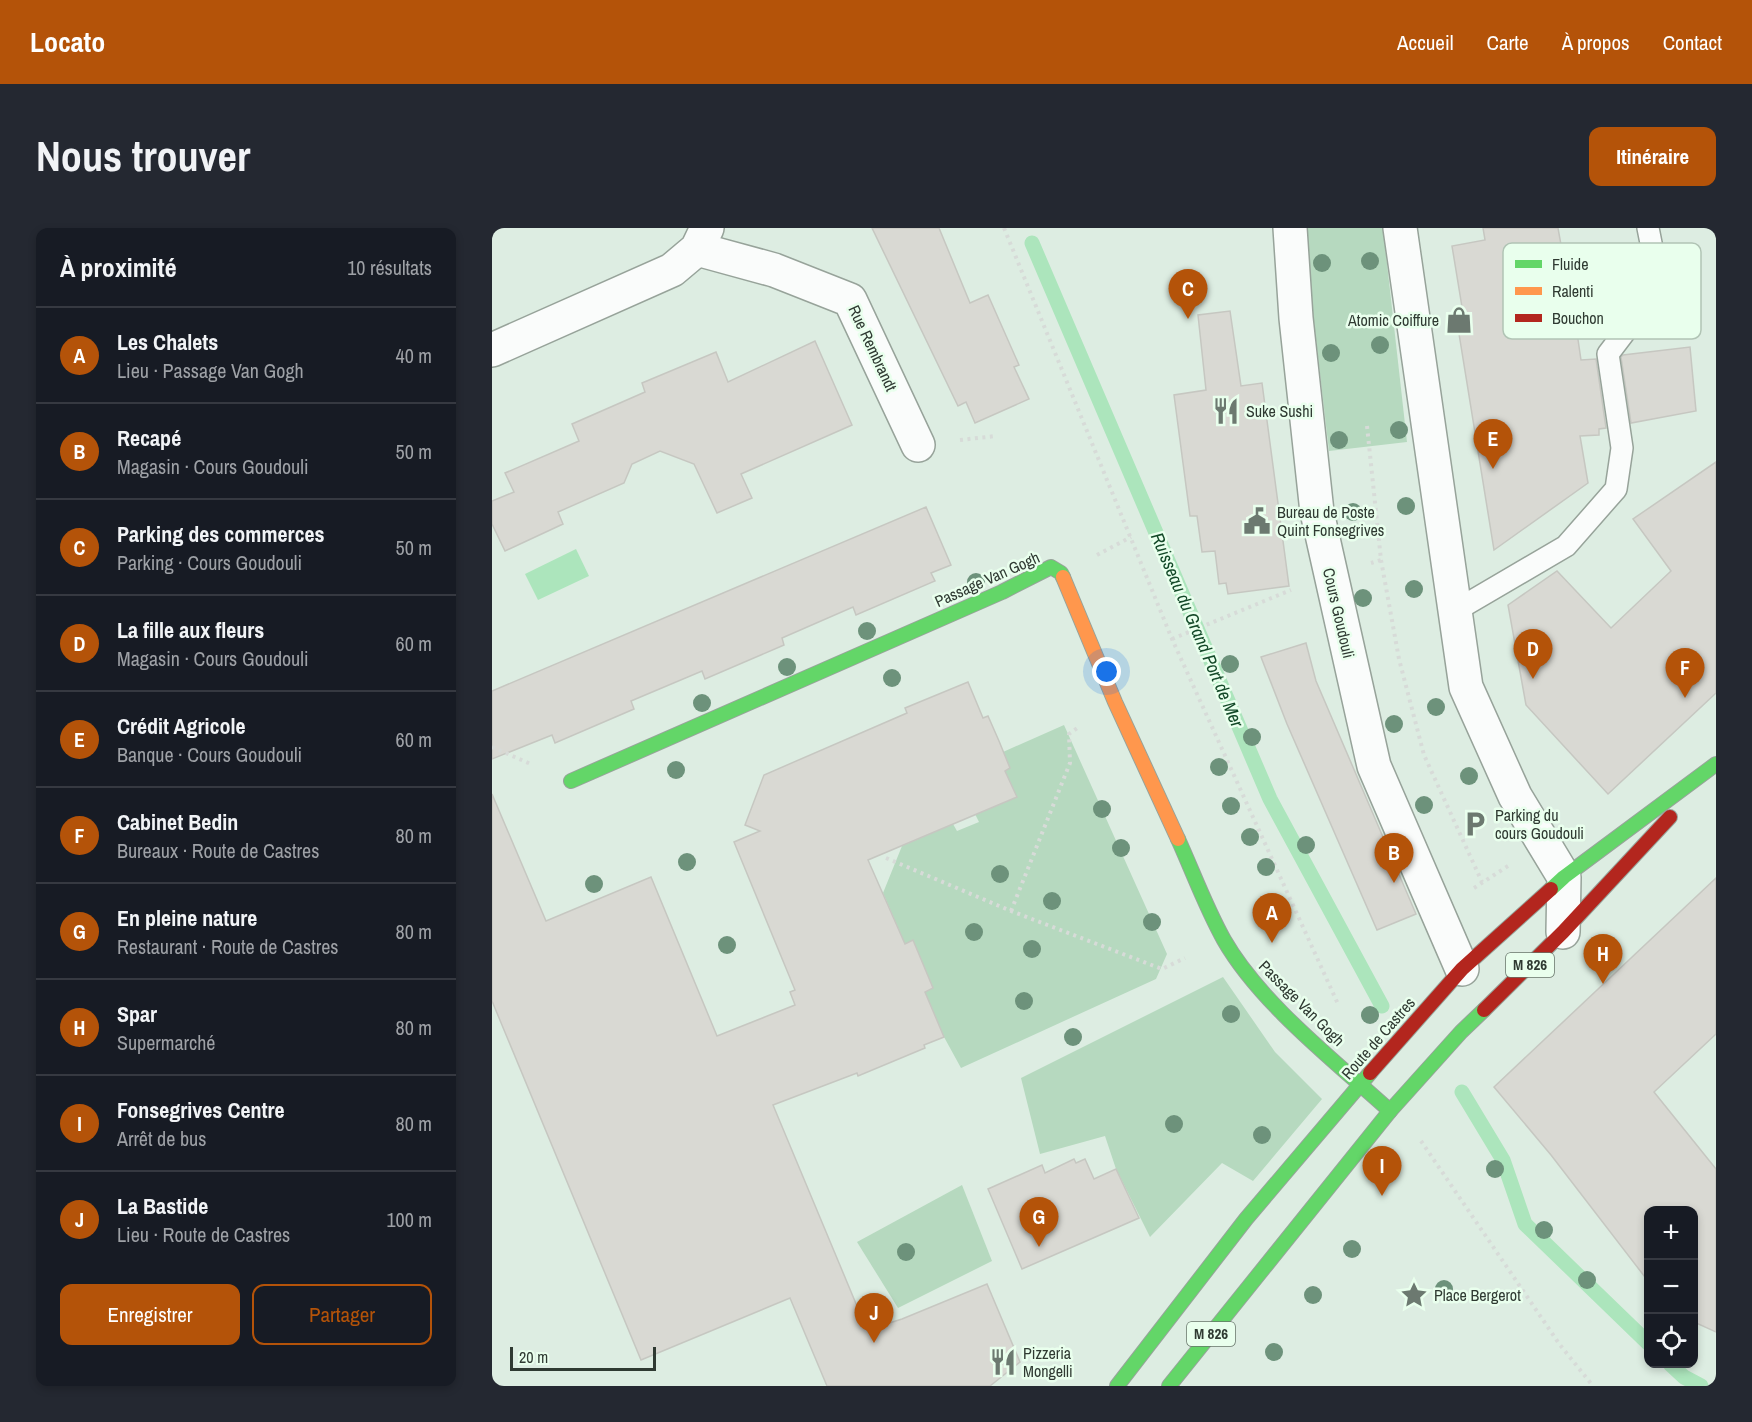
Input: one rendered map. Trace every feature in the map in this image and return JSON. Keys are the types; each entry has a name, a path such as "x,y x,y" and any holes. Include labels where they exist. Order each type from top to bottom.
{"main road":[{"name":"Passage Van Gogh","path":"571,781 991,597 1051,567 1061,573 1115,702 1224,940 1254,983 1303,1032 1390,1111"},
{"name":"Route de Castres","path":"1117,1386 1246,1219 1360,1084 1462,969 1564,877 1716,765"},
{"name":"Route de Castres","path":"1169,1386 1390,1111 1461,1032 1563,932 1716,765"}],"street":[{"path":"1399,229 1466,687 1515,796 1564,877 1563,932"},
{"name":"Cours Goudouli","path":"1292,231 1296,318 1317,512 1374,766 1462,969"},
{"name":"Rue Rembrandt","path":"492,350 672,270 702,239 850,300 918,445"}],"lane":[{"path":"1648,228 1651,243"},
{"path":"1455,611 1566,546 1616,489 1622,448 1608,354 1619,339"}],"path":[{"path":"1004,228 1172,639 1339,1006"},
{"path":"1367,426 1381,560 1399,659 1424,755 1482,882"},
{"path":"1172,639 1292,589 1331,579 1381,560"},
{"path":"1011,911 1070,763 1069,734 1115,702"},
{"path":"1438,914 1482,882 1544,843"},
{"path":"885,858 1011,911 1162,969 1224,940"},
{"path":"1417,1136 1560,1345 1593,1386"}],"shaded area":[{"path":"1308,228 1383,228 1407,442 1329,451 1304,236"},
{"path":"576,549 589,576 538,600 525,574"},
{"path":"1064,725 1167,954 1156,979 961,1068 944,1037 925,992 933,988 912,941 905,944 883,893 902,846 953,824 957,831 979,822 975,814 1016,797 1005,771 1010,768 1003,752"},
{"path":"1223,977 1275,1052 1322,1099 1253,1181 1222,1163 1150,1237 1116,1169 1105,1136 1040,1154 1021,1078"},
{"path":"962,1185 992,1261 898,1308 857,1242"}],"building":[{"path":"872,228 939,228 970,303 988,295 1019,365 1014,367 1029,399 975,423 966,402 958,406"},
{"path":"1483,228 1558,228 1561,243 1503,243 1503,339 1578,339 1581,360 1596,359 1606,428 1599,429 1599,435 1580,436 1588,483 1494,550 1455,309 1462,307 1452,246 1485,240"},
{"path":"1230,311 1241,386 1262,383 1289,586 1228,594 1226,583 1219,584 1215,551 1202,552 1197,516 1190,516 1174,395 1206,390 1198,315"},
{"path":"815,341 852,425 741,474 752,498 717,513 694,464 660,451 632,464 624,483 558,512 563,524 505,551 492,524 492,501 514,492 505,473 579,441 572,424 645,392 642,383 716,352 728,382"},
{"path":"1690,347 1696,411 1631,423 1621,357"},
{"path":"1716,462 1716,693 1608,794 1526,705 1508,605 1557,571 1611,628 1671,571 1633,519"},
{"path":"926,507 951,565 931,573 935,581 856,615 853,607 782,638 784,645 705,679 702,671 631,701 634,709 555,743 552,735 492,759 492,691"},
{"path":"1306,643 1316,681 1416,914 1377,930 1287,724 1261,657"},
{"path":"968,682 983,718 988,716 999,741 1010,768 1005,771 1017,797 868,860 905,944 913,940 933,988 925,992 944,1037 924,1045 925,1048 858,1076 857,1073 773,1105 867,1330 902,1319 987,1284 1020,1362 990,1386 827,1386 790,1298 641,1360 492,1001 492,794 546,921 651,877 717,1036 795,1005 790,992 795,990 734,842 760,831 745,825 764,775 907,713 905,708"},
{"path":"1716,878 1716,1034 1654,1092 1716,1169 1716,1332 1698,1324 1698,1206 1644,1206 1644,1276 1551,1155 1494,1087"},
{"path":"1074,1159 1076,1163 1085,1159 1094,1179 1116,1169 1139,1218 1022,1269 988,1189 1042,1165 1045,1173"}],"waterway":[{"name":"Ruisseau du Grand Port de Mer","path":"1032,243 1270,799 1382,1006"},
{"name":"Ruisseau du Grand Port de Mer","path":"1462,1092 1503,1160 1525,1224 1644,1339"},
{"name":"Ruisseau du Grand Port de Mer","path":"1674,1368 1684,1377 1701,1386"}],"traffic: fast":[{"path":"571,781 1002,592 1051,567 1063,577"},
{"path":"1551,889 1716,764"},
{"path":"1178,839 1211,915 1239,963 1300,1031 1390,1111"},
{"path":"1169,1386 1390,1111 1461,1032 1484,1010"},
{"path":"1117,1386 1246,1219 1370,1073"}],"traffic: slow":[{"path":"1063,577 1115,702 1178,839"}],"traffic: jam":[{"path":"1484,1010 1563,932 1670,817"},
{"path":"1370,1073 1462,969 1551,889"}],"place":[{"name":"Parking des commerces","path":"1188,319"},
{"name":"Atomic Coiffure","path":"1459,320"},
{"name":"Suke Sushi","path":"1226,411"},
{"name":"Crédit Agricole","path":"1493,469"},
{"name":"Bureau de Poste Quint Fonsegrives","path":"1257,521"},
{"name":"La fille aux fleurs","path":"1533,679"},
{"name":"Cabinet Bedin","path":"1685,698"},
{"name":"Parking du cours Goudouli","path":"1475,824"},
{"name":"Recapé","path":"1394,883"},
{"name":"Les Chalets","path":"1272,943"},
{"name":"Spar","path":"1603,984"},
{"name":"Fonsegrives Centre","path":"1382,1196"},
{"name":"En pleine nature","path":"1039,1247"},
{"name":"Place Bergerot","path":"1414,1295"},
{"name":"La Bastide","path":"874,1343"},
{"name":"Pizzeria Mongelli","path":"1003,1362"}]}
